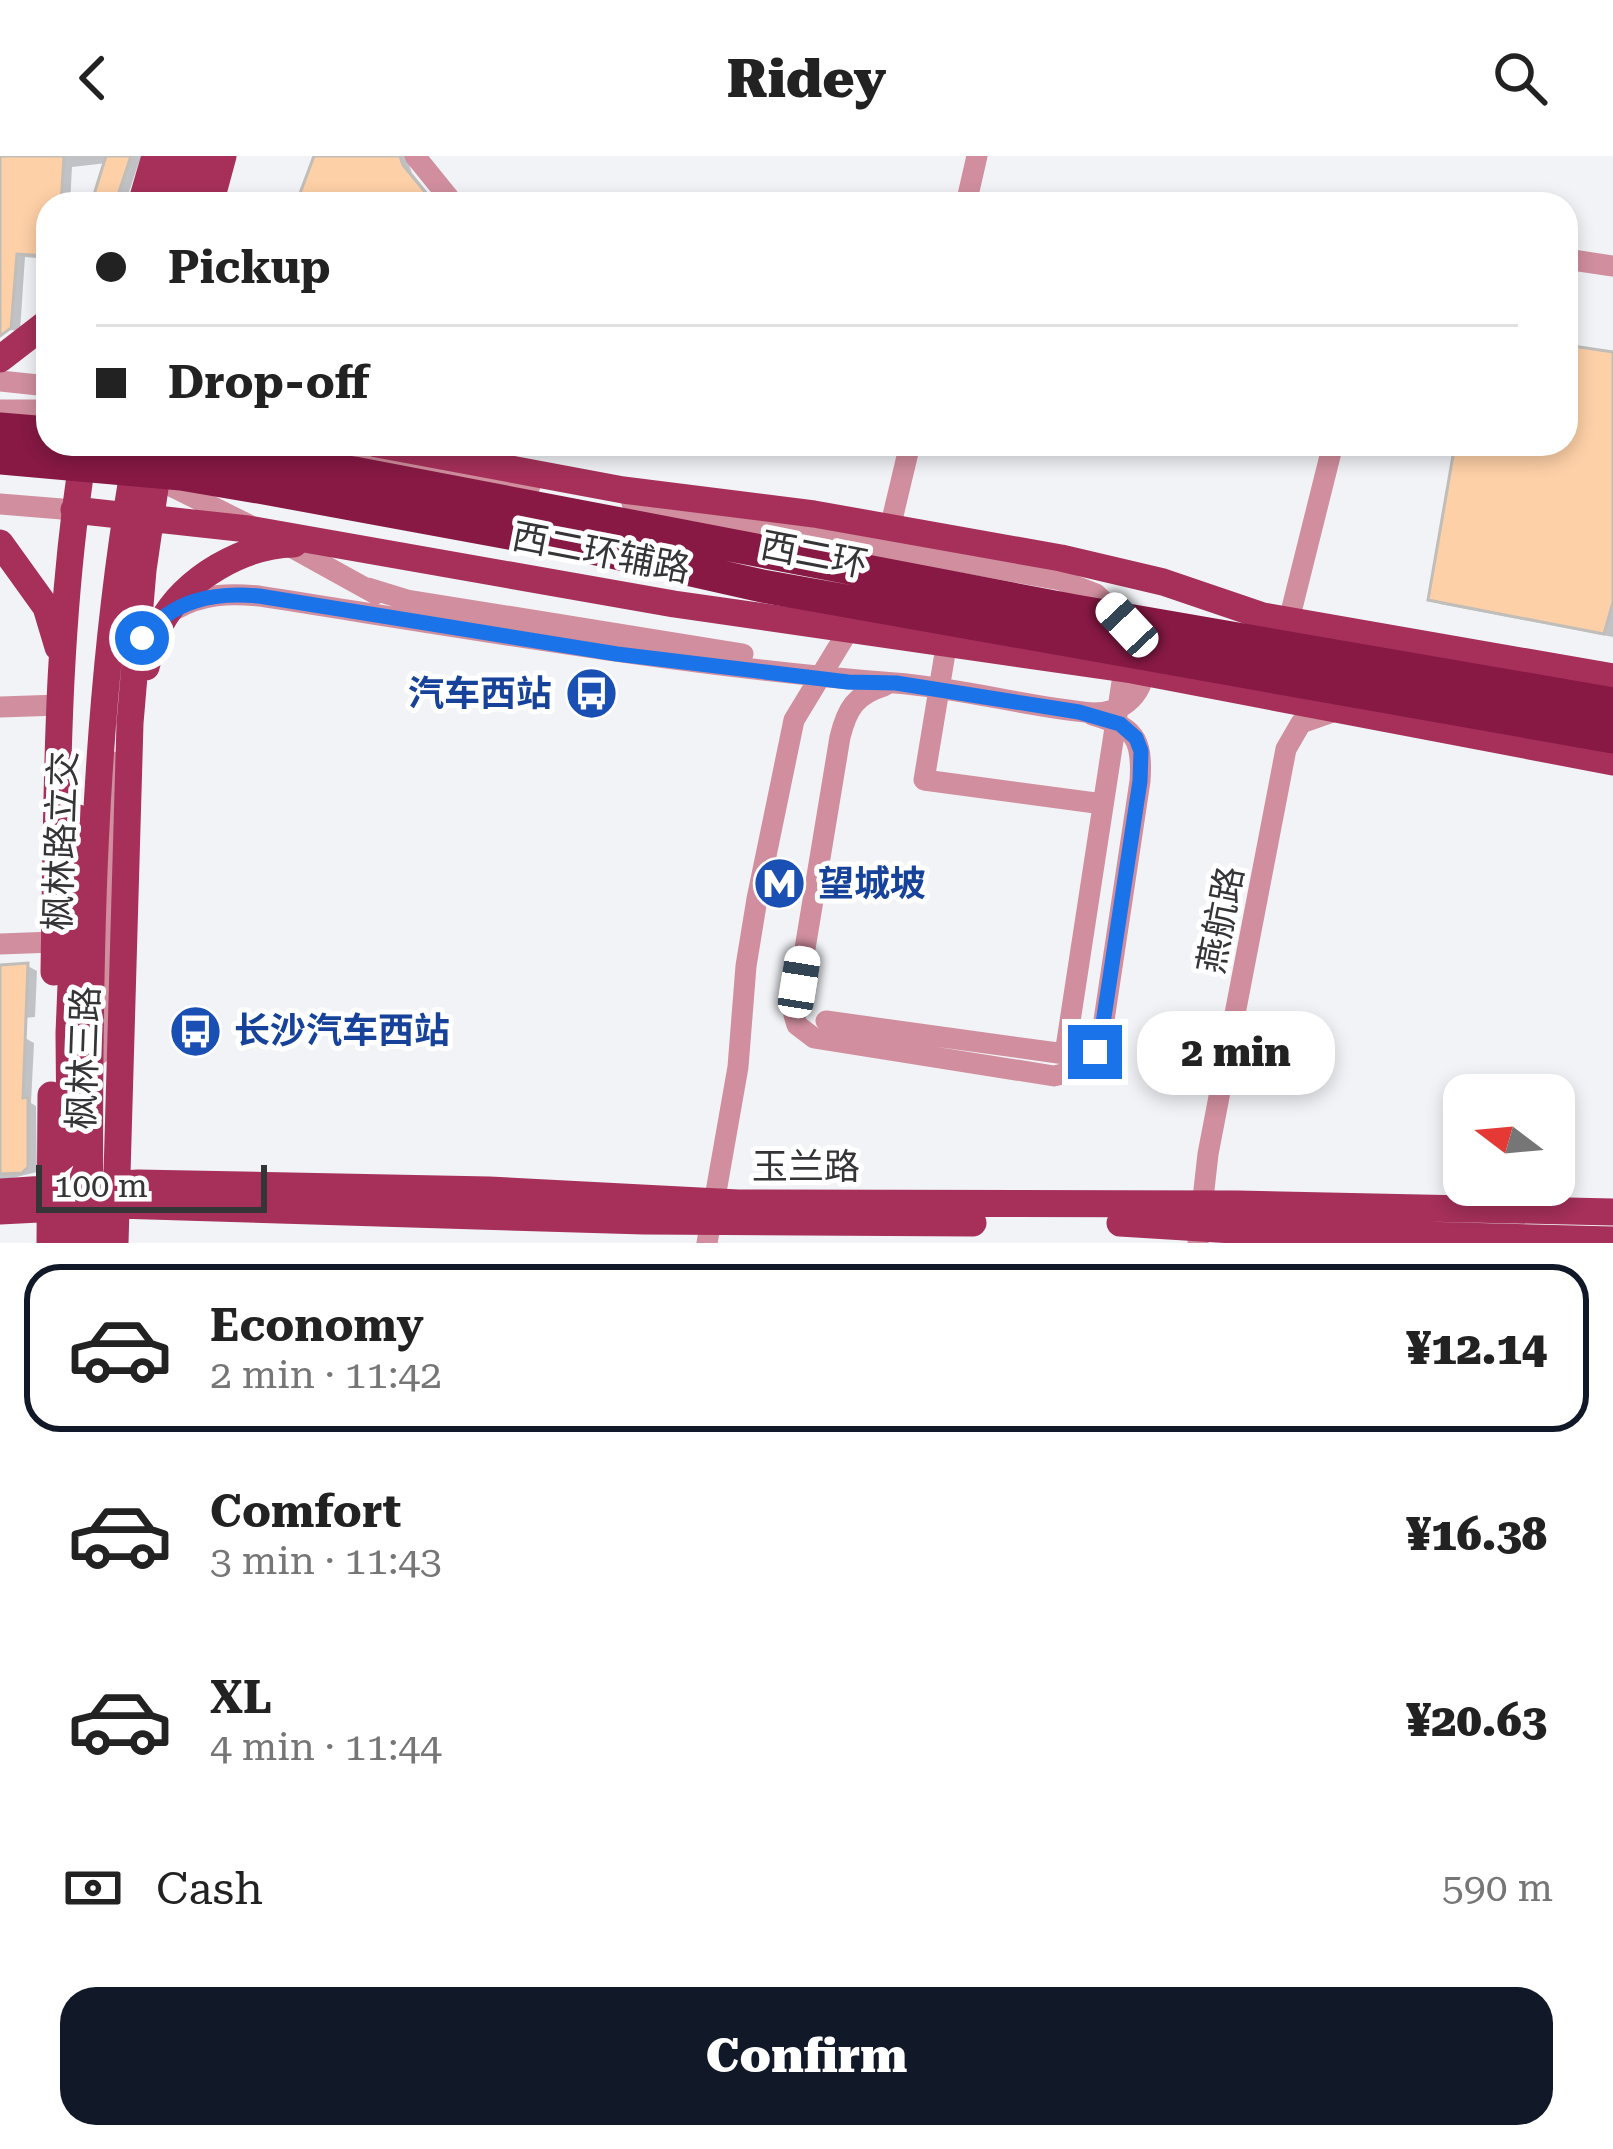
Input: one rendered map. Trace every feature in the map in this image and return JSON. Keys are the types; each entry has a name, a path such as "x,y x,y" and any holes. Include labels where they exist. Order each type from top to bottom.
{"highway":[{"path":"0,429 36,432"},
{"name":"西二环","path":"0,458 115,456 243,484 982,594 1613,704"},
{"name":"西二环","path":"244,456 354,472 604,535 762,586 1613,737"}],"main road":[{"path":"144,192 155,156"},
{"path":"171,192 181,156"},
{"path":"192,192 202,156"},
{"path":"213,192 223,156"},
{"path":"0,359 36,331"},
{"name":"枫林三路","path":"50,1243 61,675 83,456"},
{"name":"枫林路立交","path":"70,1243 69,1033 80,786 95,605 115,456"},
{"name":"枫林路立交","path":"90,1243 89,1114 101,710 136,456"},
{"name":"枫林三路","path":"115,1243 130,723 160,456"},
{"name":"西二环辅路","path":"440,456 1104,567 1249,612 1613,677"},
{"name":"西二环辅路","path":"74,510 248,529 848,631 1124,669 1613,762"},
{"path":"0,543 46,607 61,675"},
{"path":"130,723 161,624 198,581 250,552 283,544 328,544"},
{"name":"玉兰路","path":"0,1210 117,1194 489,1190 711,1222 1194,1225 1613,1240"},
{"name":"玉兰路","path":"0,1192 49,1200"},
{"name":"玉兰路","path":"1194,1225 1613,1212"}],"street":[{"path":"415,156 444,192"},
{"path":"969,192 977,156"},
{"path":"1578,261 1613,266"},
{"path":"0,381 36,385"},
{"path":"0,410 36,410"},
{"path":"115,456 200,497 421,622"},
{"path":"360,456 1080,586 1096,594 1127,625 1145,665 1131,700 1106,713 1079,712 407,600 368,589"},
{"path":"890,528 907,456"},
{"path":"1289,620 1330,456"},
{"name":"西二环辅路","path":"0,504 74,510"},
{"path":"89,1114 109,992 116,718 125,668 142,638 160,619 189,601 229,593 634,656 848,682 896,683"},
{"path":"711,1222 738,1067 757,899 794,720 848,631"},
{"path":"947,641 924,780 1103,804"},
{"path":"826,1021 1065,1054 1124,669"},
{"path":"896,683 856,699 840,736 794,1016 797,1025 814,1038 1054,1076 1077,1069 1101,1040 1141,751 1136,738 1120,724 1079,712"},
{"name":"燕航路","path":"1194,1225 1279,734 1279,709 1268,696"},
{"path":"0,706 60,710"},
{"path":"0,718 60,710"},
{"name":"燕航路","path":"1194,1225 1286,749 1301,723 1337,710"},
{"path":"0,934 54,938"},
{"path":"0,944 54,938"}],"building":[{"path":"0,156 64,156 62,192 36,192 36,255 17,254 11,328 0,336"},
{"path":"106,156 131,156 119,192 95,192"},
{"path":"314,156 400,156 425,192 300,192"},
{"path":"1578,347 1613,352 1613,602 1604,634 1428,600 1453,456 1578,456"},
{"path":"28,963 23,1098 28,1097 28,1167 22,1173 0,1174 0,965"}],"place":[{"name":"汽车西站","path":"591,694"},
{"name":"望城坡","path":"779,884"},
{"name":"长沙汽车西站","path":"195,1031"}],"route":[{"path":"142,638 160,619 189,601 229,593 617,654 848,682 896,683 1079,712 1120,724 1136,738 1141,751 1140,781 1101,1040 1095,1052"}]}
